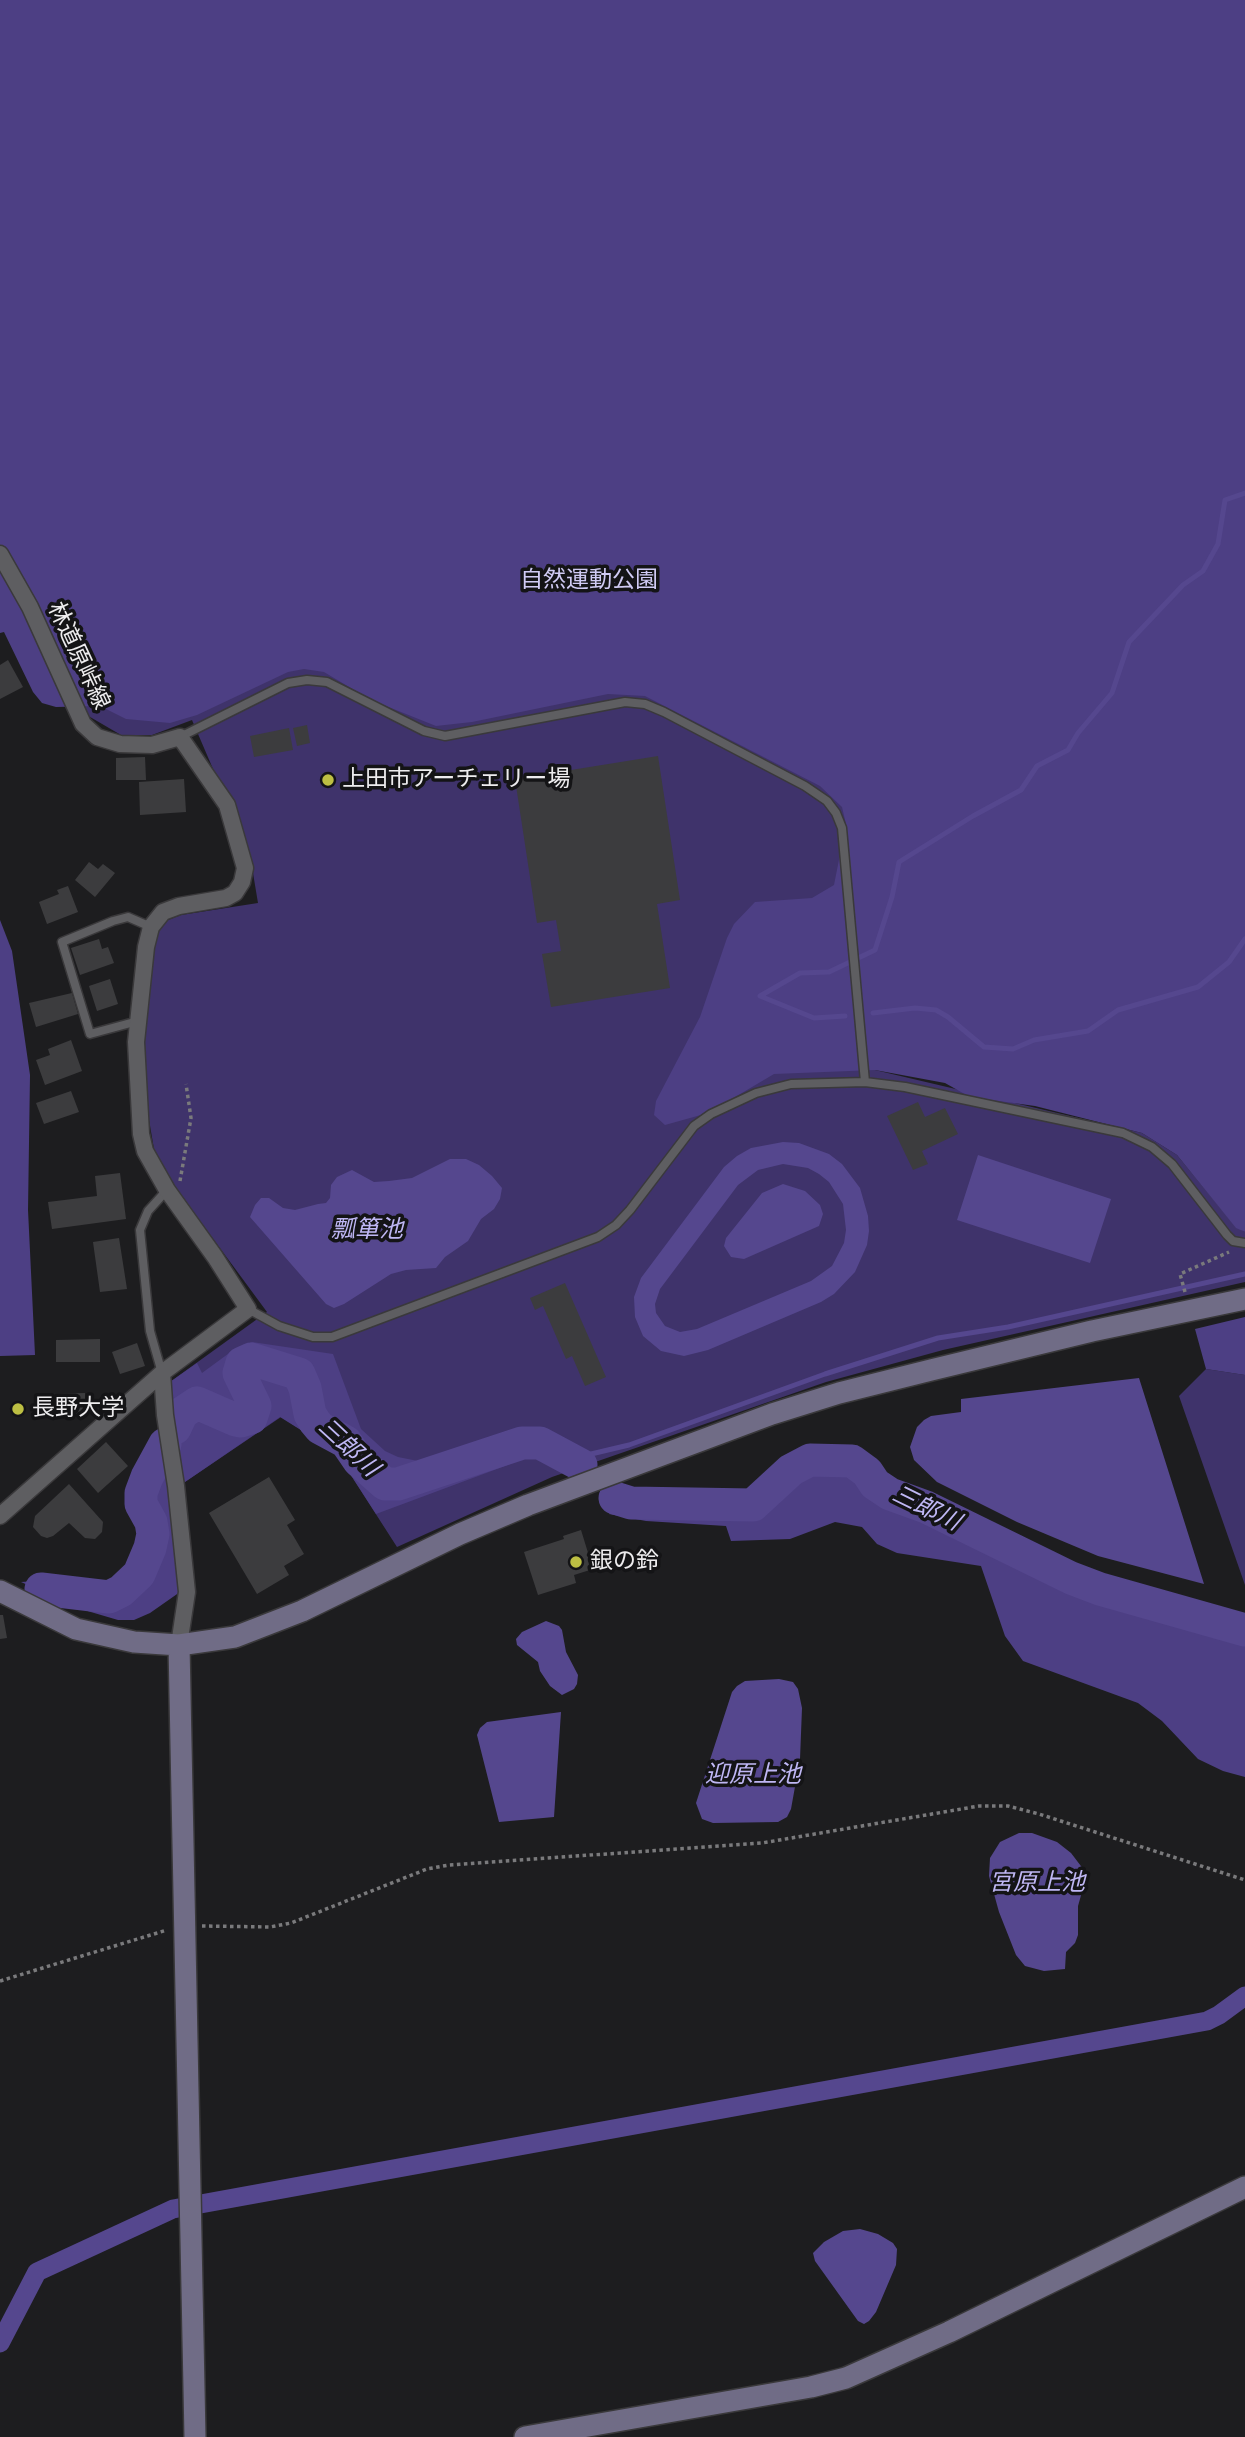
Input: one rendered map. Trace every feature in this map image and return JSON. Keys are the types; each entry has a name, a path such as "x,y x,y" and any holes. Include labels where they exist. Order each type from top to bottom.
{"street":[{"name":"林道原峠線","path":"0,554 30,607 83,724 97,737 120,744 152,745 180,737"},
{"path":"0,1516 162,1373 248,1309 215,1257 167,1191 145,1151 141,1134 136,1042 146,947 151,927 163,912 179,906 226,898 234,893 242,883 245,868 227,806 180,737"},
{"path":"0,1591 76,1629 134,1642 179,1644 235,1637 291,1616 460,1534 528,1505 772,1414 839,1393 930,1370 1245,1298"},
{"path":"162,1373 164,1415 177,1486 187,1592 179,1644 195,2437"},
{"path":"525,2437 570,2433 846,2378 949,2332 1245,2187"}],"lane":[{"path":"180,737 288,683 307,680 327,682 424,731 445,736 625,702 645,704 673,716 805,786 827,801 836,813 842,828 864,1082"},
{"path":"138,1021 90,1034 62,942 113,920 128,917 151,927"},
{"path":"248,1309 279,1326 313,1337 332,1337 598,1237 617,1225 694,1126 711,1114 756,1093 791,1084 864,1082 905,1087 1123,1133 1152,1147 1172,1164 1227,1235 1242,1243"},
{"path":"162,1373 150,1331 140,1230 148,1211 167,1191"}],"path":[{"path":"167,1191 181,1180 191,1118 186,1084"},
{"path":"1186,1293 1180,1274 1233,1250 1242,1243"},
{"path":"0,1981 184,1925 270,1927 292,1923 427,1869 449,1865 762,1843 979,1807 1008,1807 1039,1814 1245,1880"}],"green space":[{"path":"0,0 1245,0 1245,1232 1236,1228 1177,1155 1142,1133 1035,1106 970,1097 945,1083 875,1070 774,1074 708,1113 665,1125 654,1115 656,1101 700,1017 734,924 755,902 812,898 834,885 846,824 842,807 820,786 645,696 608,694 472,722 436,726 371,700 324,672 304,669 288,672 197,715 170,723 126,719 100,706 56,707 42,703 33,692 4,632 0,633"},
{"name":"自然運動公園","path":"1245,288 875,1070 1142,1133 1177,1155 1236,1227 1245,1232 1245,1282 943,1350 826,1382 552,1477 397,1547 336,1452 281,1417 182,1484 170,1382 267,1312 166,1175 154,1149 148,1114 144,1042 155,946 158,931 168,920 181,915 258,903 250,855 192,720 152,735 121,735 85,714 34,588"},
{"path":"0,920 12,951 30,1075 28,1210 35,1355 0,1356"},
{"path":"1245,1317 1245,1375 1206,1369 1195,1329"},
{"path":"252,1342 333,1354 361,1429 385,1451 418,1461 504,1443 513,1463 376,1514 336,1452 280,1417 182,1484 171,1426 170,1382 197,1363 202,1373 232,1351"},
{"path":"1206,1369 1245,1375 1245,1585 1179,1396"},
{"path":"162,1434 172,1488 180,1592 150,1613 134,1620 118,1620 84,1610 21,1582 67,1579 110,1587 121,1583 144,1550 128,1503 130,1494"},
{"path":"835,1453 853,1457 870,1467 879,1479 1070,1570 1165,1603 1245,1623 1245,1777 1223,1771 1198,1759 1162,1721 1138,1703 1023,1661 1005,1636 981,1566 897,1553 877,1544 862,1527 835,1522 790,1539 731,1541 726,1526 646,1521 609,1514 624,1494 751,1499 777,1479 790,1464 812,1454"}],"water":[{"path":"783,1142 799,1143 829,1154 842,1164 860,1188 868,1216 867,1245 855,1272 834,1294 821,1302 708,1350 684,1356 661,1351 643,1336 635,1317 634,1297 641,1278 724,1167 751,1148","holes":["783,1164 808,1168 829,1182 843,1204 846,1230 844,1243 832,1266 811,1281 697,1329 680,1332 665,1326 656,1313 655,1304 660,1289 738,1185 758,1170"]},
{"path":"978,1155 1111,1199 1090,1263 957,1220"},
{"name":"瓢箪池","path":"450,1159 466,1159 492,1176 502,1188 494,1209 481,1219 468,1241 445,1257 436,1268 391,1274 334,1308 326,1304 250,1217 261,1198 269,1198 283,1208 295,1210 326,1203 330,1198 331,1185 337,1177 352,1170 374,1182 389,1181 412,1178"},
{"path":"783,1184 805,1191 820,1205 823,1214 819,1226 744,1259 731,1257 724,1246 726,1238 762,1193"},
{"path":"1139,1378 1204,1584 1098,1556 1017,1522 937,1482 914,1460 910,1447 917,1427 931,1416 961,1412 961,1399"},
{"path":"546,1621 562,1630 566,1652 578,1675 574,1689 562,1695 550,1686 540,1671 538,1662 517,1645 516,1639 522,1632"},
{"name":"迎原上池","path":"779,1679 793,1682 798,1689 802,1708 800,1759 791,1809 787,1817 778,1822 713,1823 702,1819 696,1803 732,1692 745,1681"},
{"path":"561,1712 554,1817 499,1822 477,1735 480,1728 487,1722"},
{"name":"宮原上池","path":"1019,1833 1032,1833 1057,1842 1071,1853 1087,1874 1078,1906 1078,1935 1075,1943 1066,1952 1065,1969 1044,1971 1025,1966 1016,1955 999,1912 989,1876 990,1858 1000,1842"},
{"path":"860,2229 878,2234 893,2243 897,2249 896,2265 876,2312 864,2324 858,2321 815,2261 813,2253 824,2242 843,2231"}],"building":[{"path":"8,660 23,687 0,699 0,665"},
{"path":"307,725 310,743 297,746 293,728"},
{"path":"289,728 293,750 254,757 250,736"},
{"path":"658,756 680,900 657,904 670,988 551,1007 542,954 561,951 556,920 537,923 515,779"},
{"path":"145,757 146,780 116,780 116,758"},
{"path":"184,779 186,812 140,815 139,782"},
{"path":"89,862 98,869 103,864 115,873 95,897 75,880"},
{"path":"68,886 78,912 47,924 39,902 59,894 57,890"},
{"path":"99,939 102,949 108,947 114,963 80,975 71,948"},
{"path":"110,979 118,1004 97,1011 89,986"},
{"path":"72,993 78,1014 36,1027 29,1003"},
{"path":"71,1040 82,1071 45,1085 36,1060 50,1055 48,1049"},
{"path":"71,1091 79,1112 44,1124 36,1103"},
{"path":"918,1102 925,1117 945,1108 958,1134 922,1151 928,1164 913,1170 887,1116"},
{"path":"120,1173 126,1219 52,1229 48,1202 97,1196 95,1176"},
{"path":"119,1238 127,1289 100,1292 93,1242"},
{"path":"565,1283 606,1377 585,1386 572,1356 566,1359 543,1306 535,1310 530,1298"},
{"path":"100,1339 100,1362 56,1362 56,1340"},
{"path":"137,1343 145,1366 120,1374 112,1352"},
{"path":"85,1393 85,1417 50,1418 49,1394"},
{"path":"106,1442 128,1466 98,1493 77,1469"},
{"path":"269,1477 295,1520 287,1525 304,1554 284,1566 289,1575 257,1594 209,1513"},
{"path":"69,1484 103,1522 102,1532 95,1539 85,1538 69,1523 47,1538 41,1536 33,1527 35,1516"},
{"path":"581,1530 593,1569 574,1575 576,1583 538,1595 524,1552 564,1539 563,1536"},
{"path":"0,1615 3,1615 7,1638 0,1639"}],"waterway":[{"path":"760,996 800,973 829,972 875,950 892,897 899,862 1021,790 1037,766 1068,750 1078,733 1112,693 1129,642 1183,585 1203,571 1218,544 1225,500 1245,493"},
{"path":"873,1013 915,1008 936,1010 984,1047 1013,1049 1034,1040 1088,1031 1118,1010 1198,987 1229,962 1245,939"},
{"path":"760,996 814,1018 845,1016"},
{"path":"570,1459 629,1445 825,1374 938,1338 1008,1327 1245,1274"},
{"name":"三郎川","path":"175,1428 182,1413 197,1403 236,1420 251,1418 255,1406 239,1373 242,1363 251,1359 299,1374 310,1414 315,1422 320,1428 346,1442 359,1461 385,1484 398,1484 522,1443 540,1443 581,1465"},
{"name":"三郎川","path":"41,1589 109,1597 121,1591 139,1574 153,1534 151,1522 141,1504 141,1493 165,1444"},
{"name":"三郎川","path":"615,1498 631,1503 753,1505 791,1470 810,1460 852,1461 867,1472 875,1484 890,1494 926,1507 1071,1578 1100,1589 1245,1630"},
{"path":"0,2343 37,2272 173,2209 1207,2021 1245,1996"}],"place":[{"name":"上田市アーチェリー場","path":"328,780"},
{"name":"長野大学","path":"18,1409"},
{"name":"銀の鈴","path":"576,1562"}]}
